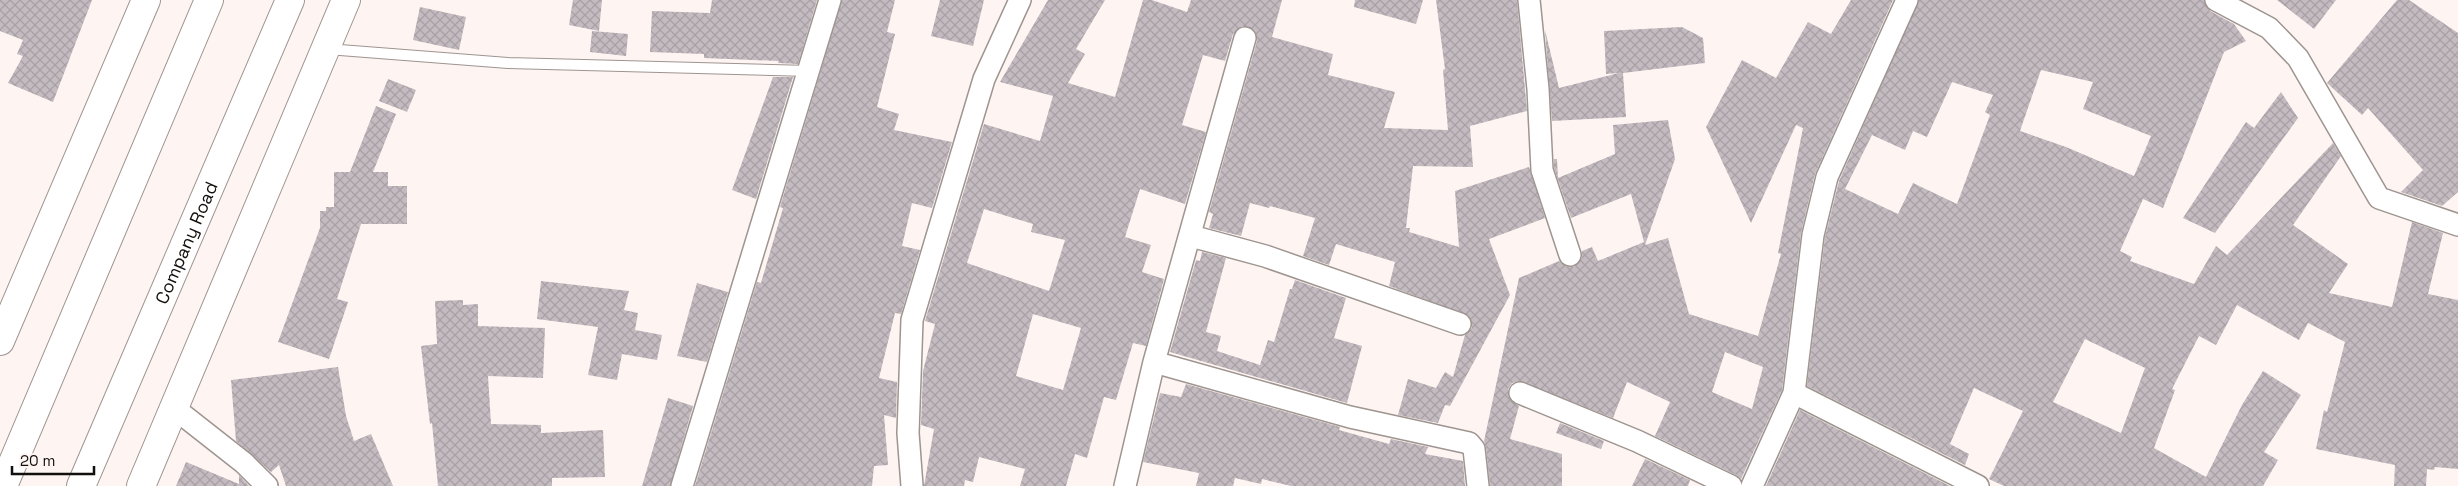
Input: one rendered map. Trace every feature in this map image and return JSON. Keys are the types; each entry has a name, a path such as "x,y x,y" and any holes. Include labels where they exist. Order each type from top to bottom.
{"main road":[{"path":"0,341 146,0"},
{"path":"3,486 209,0"},
{"name":"Company Road","path":"81,486 290,0"},
{"path":"140,486 346,0"}],"street":[{"path":"682,486 746,276 754,243 810,71 830,0"},
{"path":"912,486 908,433 912,320 984,79 1020,0"},
{"path":"1529,0 1538,89 1542,170 1570,256"},
{"path":"1752,486 1794,393 1813,235 1827,177 1907,0"},
{"path":"2216,0 2269,28 2298,58 2379,198 2458,225"},
{"path":"1125,486 1154,362 1191,236 1245,38"},
{"path":"1191,236 1265,256 1460,324"},
{"path":"1154,362 1350,417 1469,443 1474,449 1478,486"},
{"path":"1520,393 1637,441 1732,486"},
{"path":"1794,393 1978,486"},
{"path":"174,408 244,463 267,486"}],"lane":[{"path":"326,49 508,63 810,71"}],"building":[{"path":"0,0 92,0 53,102 8,83 23,56 17,54 23,40 0,31"},
{"path":"573,0 602,0 599,31 569,25"},
{"path":"712,0 817,0 798,64 778,63 779,61 704,58 704,54 650,52 652,11 710,13"},
{"path":"842,0 895,0 887,32 895,34 877,107 899,114 894,130 952,142 932,208 912,203 902,246 920,250 901,314 895,313 879,378 897,382 896,418 884,415 888,465 874,466 872,486 695,486 757,282 761,283 783,208 780,207"},
{"path":"940,0 984,0 973,46 931,36"},
{"path":"1048,0 1105,0 1076,49 1085,54 1068,83 1115,97 1143,0 1152,0 1187,12 1191,0 1282,0 1272,37 1333,54 1328,75 1395,92 1384,128 1448,130 1443,70 1445,69 1436,0 1517,0 1527,111 1470,126 1473,167 1413,166 1406,228 1410,228 1409,232 1459,247 1455,191 1529,167 1545,218 1489,239 1510,295 1450,406 1445,405 1438,423 1398,415 1408,379 1436,388 1445,372 1453,377 1465,335 1472,328 1469,316 1389,286 1395,262 1336,244 1329,265 1303,256 1315,218 1270,206 1269,208 1250,203 1241,236 1209,228 1213,214 1209,212 1257,41 1254,30 1242,26 1233,34 1225,61 1203,55 1182,125 1206,132 1185,204 1140,189 1125,237 1151,245 1142,272 1164,279 1146,346 1133,343 1116,400 1104,397 1087,458 1075,454 1066,486 1020,486 1025,469 979,457 973,482 965,480 964,486 924,486 934,429 921,425 923,371 935,324 925,321 984,124 1040,141 1053,96 1000,82","holes":["984,209 1033,224 1031,232 1065,240 1049,291 967,263","1033,314 1081,328 1063,390 1016,376"]},
{"path":"1355,0 1423,0 1416,24 1354,7"},
{"path":"1851,0 1893,0 1815,174 1801,233 1782,390 1741,479 1655,436 1670,402 1627,382 1613,418 1519,381 1512,383 1508,389 1510,400 1519,406 1510,439 1562,454 1562,486 1490,486 1484,441 1519,278 1559,261 1567,267 1574,267 1582,258 1582,251 1592,247 1598,261 1644,242 1631,194 1571,218 1554,168 1554,159 1557,159 1558,178 1615,154 1613,125 1668,120 1675,159 1645,245 1668,238 1689,314 1758,336 1781,254 1778,253 1803,128 1796,125 1751,223 1706,127 1742,60 1776,78 1808,22 1831,34","holes":["1725,352 1763,367 1752,409 1712,392"]},
{"path":"1919,0 2204,0 2210,11 2234,24 2246,41 2224,52 2163,208 2143,199 2120,251 2132,257 2130,261 2194,284 2216,246 2227,255 2333,143 2341,156 2293,225 2348,264 2329,293 2392,307 2412,222 2443,233 2428,294 2458,300 2458,469 2435,467 2434,470 2427,469 2426,486 2394,486 2395,465 2316,449 2324,410 2327,412 2345,342 2308,323 2299,340 2237,305 2216,345 2199,336 2172,389 2175,390 2154,448 2206,477 2242,405 2263,371 2301,395 2264,452 2278,460 2263,486 2004,486 1989,479 2023,411 1974,388 1950,444 1969,454 1965,465 1807,386 1825,237 1839,181","holes":["2041,70 2093,82 2083,109 2151,136 2134,176 2066,147 2020,131","1952,82 1993,95 1985,112 1990,115 1957,204 1913,183 1898,214 1845,189 1872,135 1905,150 1913,131 1927,137","2085,339 2145,368 2121,433 2053,402"]},
{"path":"2277,0 2336,0 2314,29"},
{"path":"2397,0 2409,0 2458,33 2458,192 2442,206 2401,192 2423,170 2368,108 2362,115 2327,83"},
{"path":"420,7 466,17 459,50 413,40"},
{"path":"1682,27 1703,38 1705,63 1623,73 1626,117 1552,121 1545,30 1559,88 1619,73 1606,74 1604,31"},
{"path":"592,31 628,34 626,56 590,52"},
{"path":"773,77 793,77 756,199 732,190"},
{"path":"388,79 416,90 407,112 379,101"},
{"path":"2281,92 2298,118 2215,233 2183,218 2246,122 2254,128"},
{"path":"376,106 396,114 373,172 388,172 388,186 407,186 407,224 361,224 337,299 348,302 329,359 278,342 320,228 320,211 326,211 326,207 334,207 334,172 350,172"},
{"path":"1202,252 1226,258 1206,332 1221,336 1217,351 1260,365 1268,340 1274,342 1290,289 1292,289 1295,280 1346,298 1334,338 1362,346 1347,403 1170,352 1196,260 1200,261"},
{"path":"541,281 629,291 624,310 638,313 635,330 662,335 657,360 622,354 617,380 588,375 598,327 537,319"},
{"path":"697,283 728,292 707,362 677,356"},
{"path":"463,300 463,305 478,304 478,326 545,328 543,378 488,376 491,424 541,425 541,433 603,430 605,477 552,478 552,486 438,486 432,423 430,424 421,346 437,344 435,301"},
{"path":"338,367 346,416 354,441 371,434 393,486 286,486 279,465 271,472 236,441 231,380"},
{"path":"1186,384 1340,427 1339,430 1389,444 1391,439 1428,447 1425,454 1463,461 1465,486 1291,486 1262,479 1261,484 1235,478 1233,486 1196,486 1199,473 1143,462 1160,393 1181,397"},
{"path":"668,398 693,406 670,486 642,486"},
{"path":"1800,410 1950,486 1766,486"},
{"path":"1560,423 1604,441 1601,449 1556,433"},
{"path":"1645,459 1690,480 1688,486 1632,486"},
{"path":"186,462 239,484 239,475 249,486 176,486"}]}
